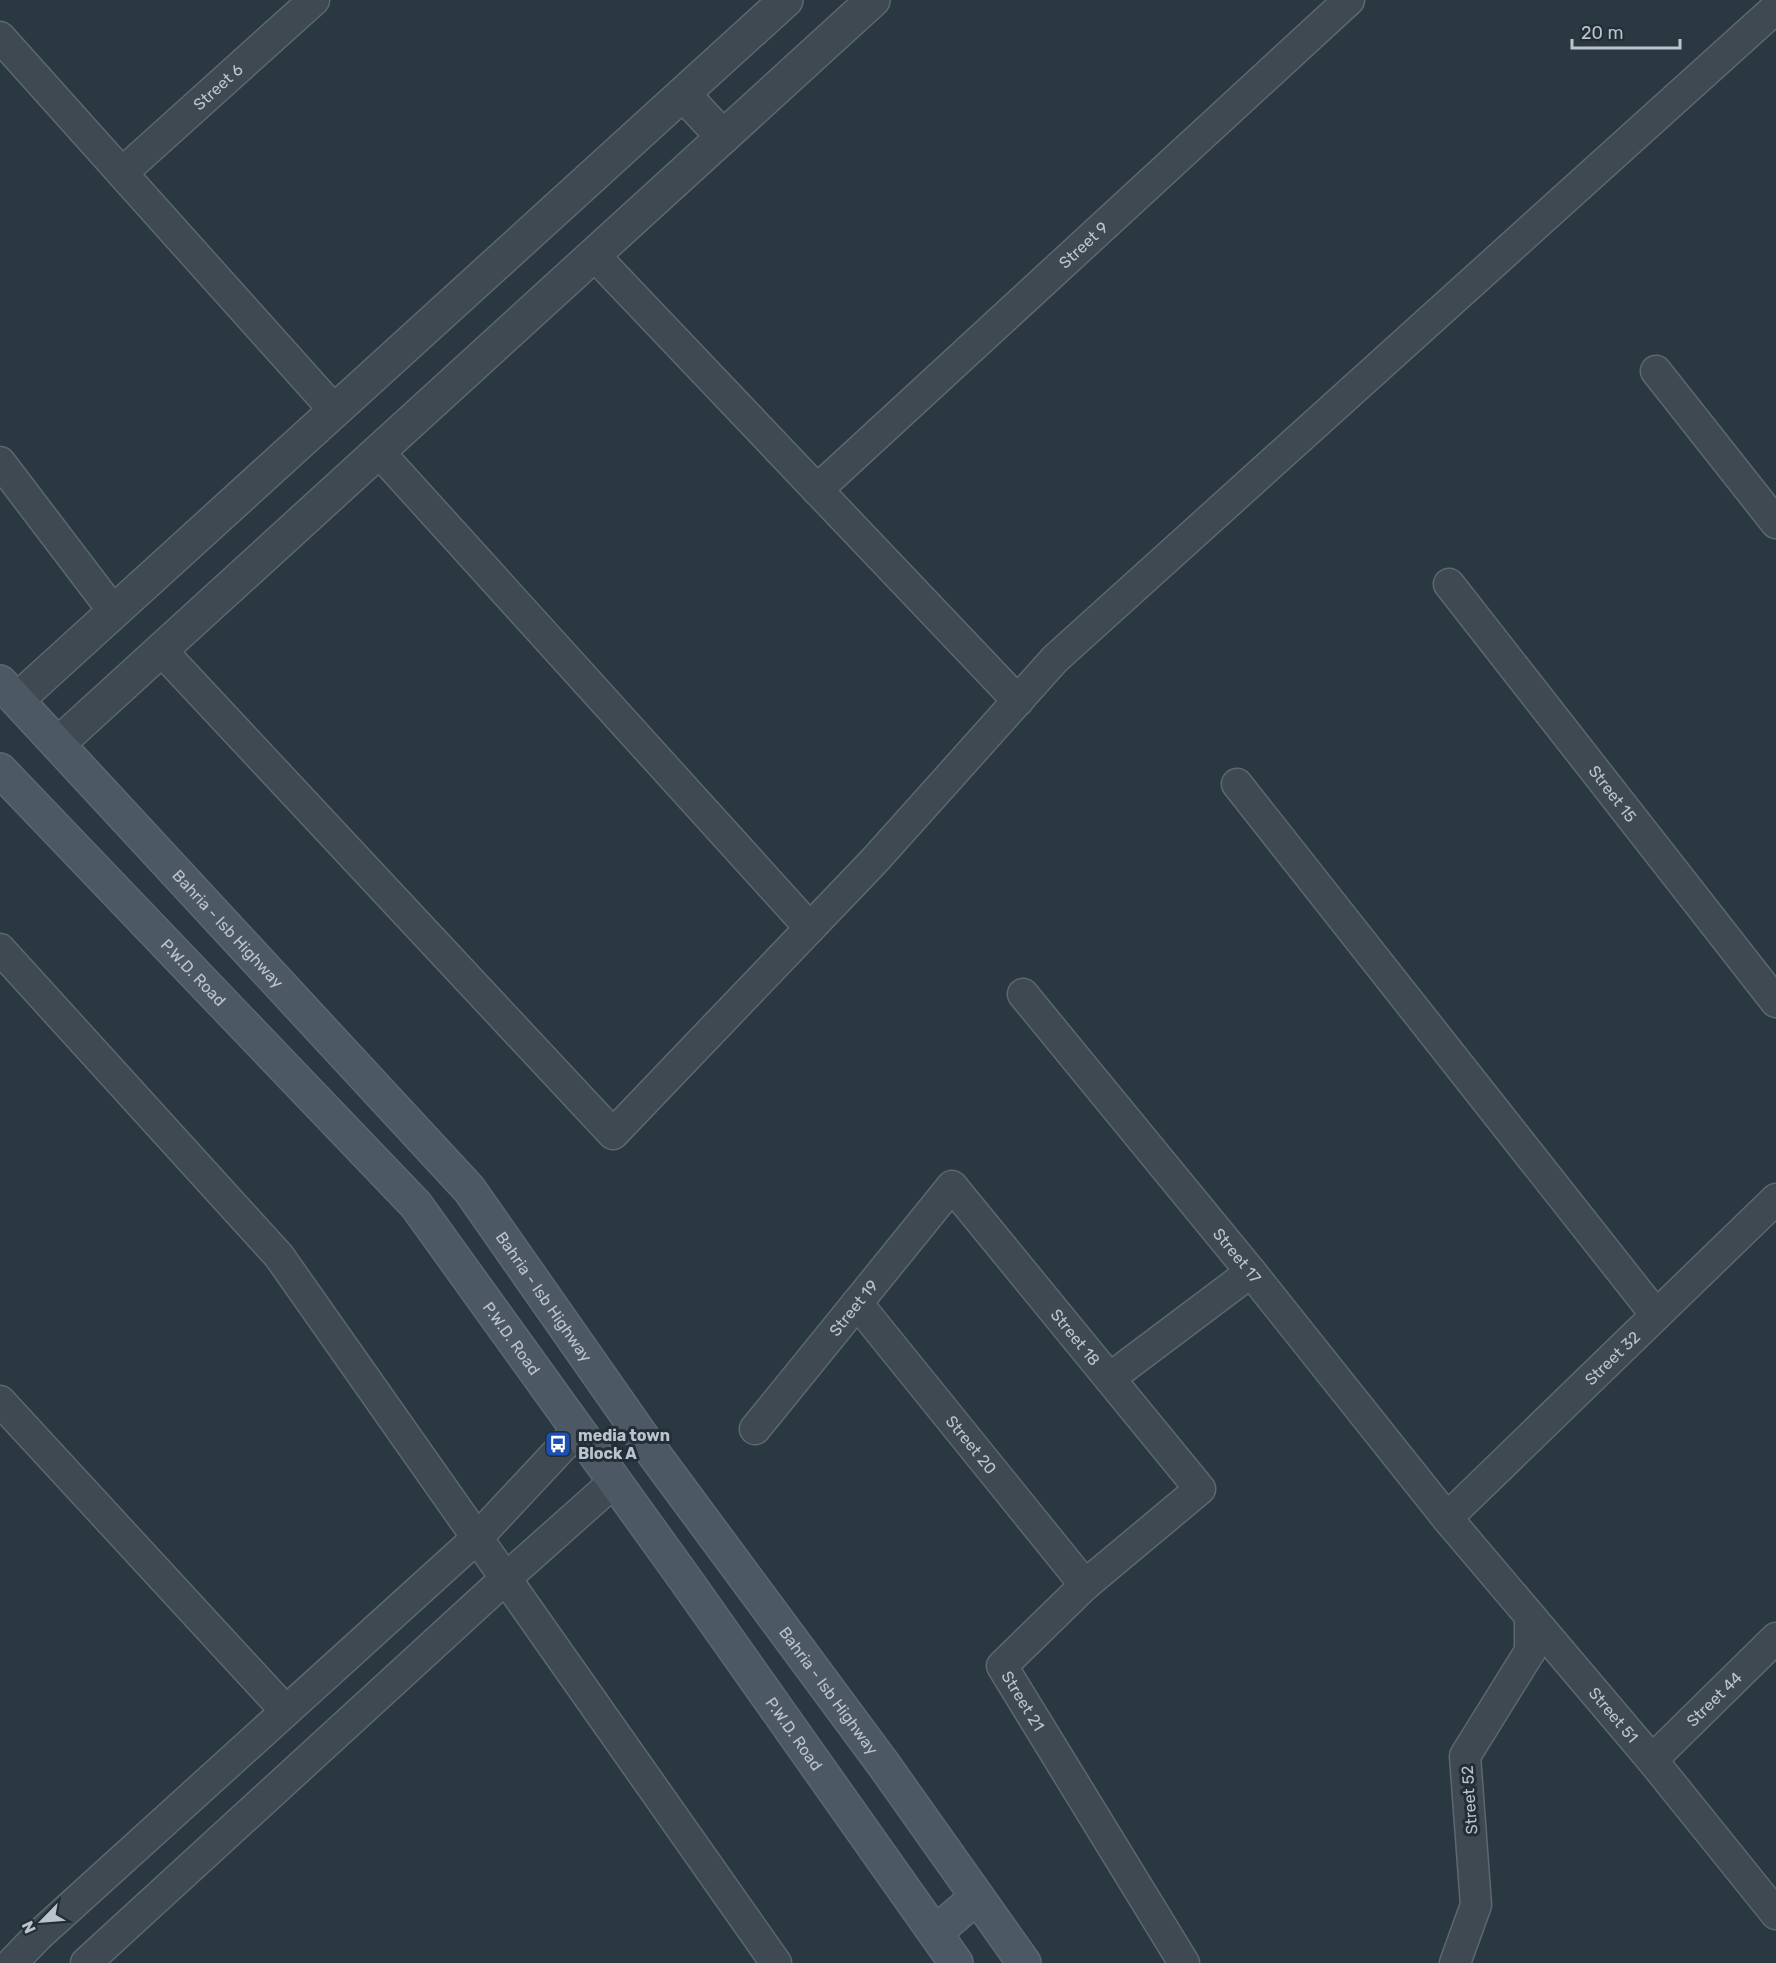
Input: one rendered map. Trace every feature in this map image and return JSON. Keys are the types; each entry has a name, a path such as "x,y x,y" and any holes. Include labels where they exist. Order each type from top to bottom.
{"main road":[{"name":"Bahria - Isb Highway","path":"9,691 469,1189 657,1458 884,1766 1024,1963"},
{"name":"P.W.D. Road","path":"0,770 416,1205 956,1963"},
{"path":"936,1932 977,1896"}],"street":[{"name":"Street 6","path":"122,173 314,0"},
{"path":"9,691 114,612 786,0"},
{"path":"58,744 873,0"},
{"name":"Street 9","path":"817,490 1349,0"},
{"path":"161,650 613,1134 875,860 1055,659 1776,8"},
{"path":"0,37 335,411"},
{"path":"683,94 723,137"},
{"path":"594,255 1018,701"},
{"path":"1656,371 1776,523"},
{"path":"379,452 810,928"},
{"path":"0,462 114,612"},
{"name":"Street 15","path":"1449,584 1776,1002"},
{"path":"1237,784 1656,1315"},
{"path":"0,949 279,1256 776,1963"},
{"name":"Street 17","path":"1023,994 1251,1272 1447,1518"},
{"name":"Street 19","path":"755,1429 952,1186"},
{"name":"Street 18","path":"952,1186 1200,1489"},
{"name":"Street 32","path":"1447,1518 1776,1199"},
{"path":"1110,1378 1251,1272"},
{"name":"Street 20","path":"857,1303 1085,1585"},
{"path":"4,1413 285,1710"},
{"path":"12,1963 38,1936 285,1710 478,1537 578,1431"},
{"path":"86,1963 614,1482"},
{"name":"Street 21","path":"1184,1963 1002,1666 1085,1585 1200,1489"},
{"name":"Street 51","path":"1447,1518 1652,1760 1776,1914"},
{"name":"Street 52","path":"1455,1963 1476,1905 1465,1756 1542,1632 1530,1617"},
{"name":"Street 44","path":"1652,1760 1776,1638"}],"place":[{"name":"media town Block A","path":"558,1444"}]}
